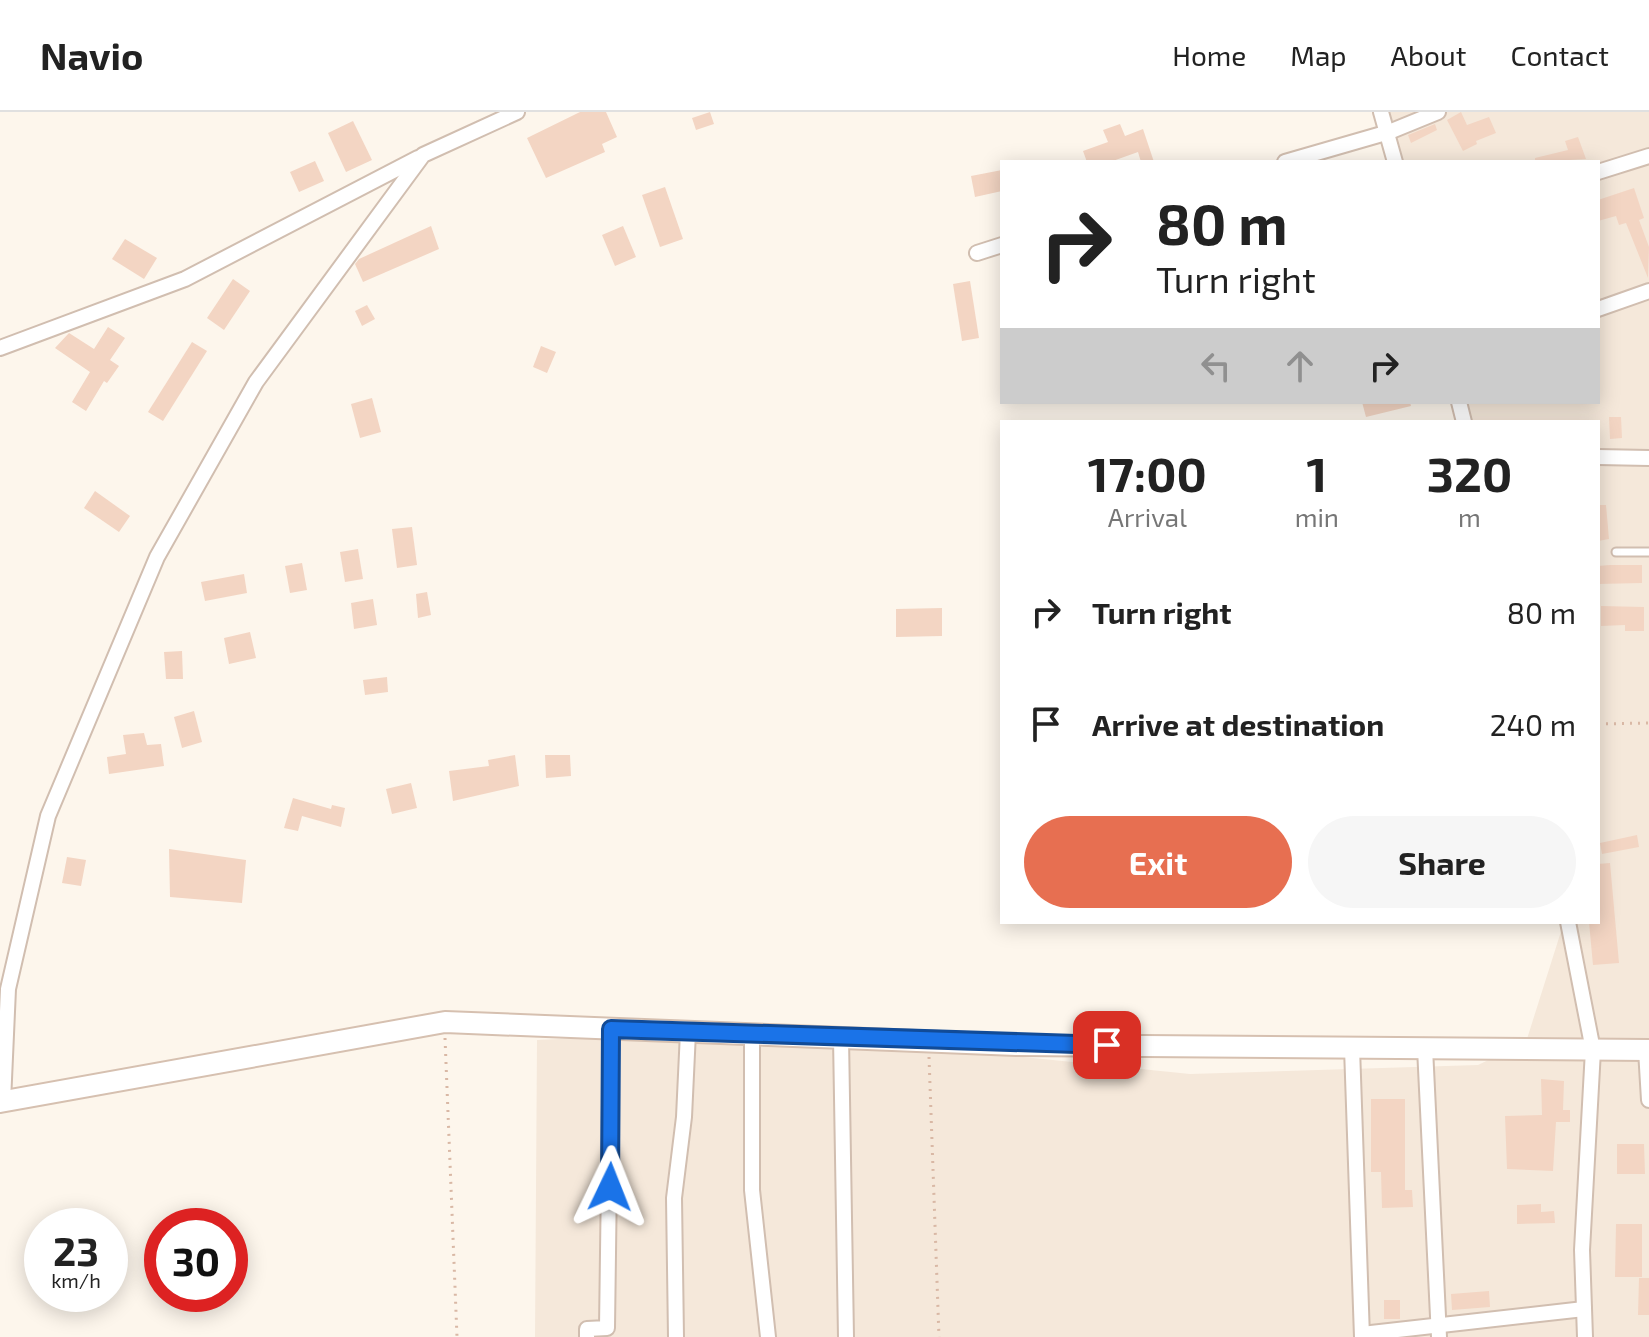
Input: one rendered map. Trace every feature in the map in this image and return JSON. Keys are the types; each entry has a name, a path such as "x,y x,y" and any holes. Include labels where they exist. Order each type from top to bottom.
{"street":[{"path":"0,348 185,279 423,155 517,112"},
{"path":"1381,112 1395,160"},
{"path":"1292,160 1389,132 1438,112"},
{"path":"423,155 256,382 157,557 48,816 8,989 1,1102 445,1022 929,1041 1647,1050 1649,1100"},
{"path":"1600,171 1649,156"},
{"path":"977,253 1000,246"},
{"path":"1600,308 1649,291"},
{"path":"1600,457 1649,458"},
{"path":"1568,924 1593,1050 1582,1250 1585,1337"},
{"path":"587,1337 587,1329 607,1328 611,1029"},
{"path":"676,1337 674,1198 684,1117 688,1032"},
{"path":"752,1034 752,1190 768,1337"},
{"path":"841,1038 846,1337"},
{"path":"1352,1048 1362,1335 1439,1332 1467,1320 1584,1309"},
{"path":"1425,1048 1439,1332"}],"lane":[{"path":"1616,552 1649,552"}],"path":[{"path":"1600,724 1649,723"},
{"path":"445,1022 457,1337"},
{"path":"929,1041 939,1337"}],"shaded area":[{"path":"1377,112 1649,112 1649,1337 535,1337 537,1040 760,1030 1190,1074 1478,1065 1526,1042 1563,924 1600,924 1600,420 1462,420 1459,404 1600,404 1600,160 1394,160"}],"building":[{"path":"580,112 606,112 617,137 602,144 605,152 546,178 527,138"},
{"path":"710,112 714,124 696,130 692,118"},
{"path":"1461,112 1467,125 1489,117 1496,133 1476,141 1477,144 1463,151 1447,120"},
{"path":"353,121 372,160 346,172 328,133"},
{"path":"1120,124 1125,136 1143,129 1153,160 1140,160 1138,152 1116,160 1086,160 1083,151 1108,142 1103,130"},
{"path":"1435,124 1437,130 1411,143 1408,135"},
{"path":"1578,137 1586,159 1535,160 1568,150 1565,141"},
{"path":"315,161 324,181 299,192 290,172"},
{"path":"1000,170 1000,191 975,197 971,176"},
{"path":"665,187 683,239 660,247 642,195"},
{"path":"1634,188 1644,218 1639,220 1649,247 1648,278 1626,223 1619,225 1616,216 1600,220 1600,199"},
{"path":"431,226 439,249 363,282 355,264 359,259"},
{"path":"623,226 636,257 615,266 602,235"},
{"path":"125,239 157,258 144,279 112,259"},
{"path":"233,279 250,291 224,330 207,318"},
{"path":"970,281 979,338 962,341 953,284"},
{"path":"367,305 375,319 362,326 355,311"},
{"path":"108,327 125,338 110,360 119,366 107,383 104,381 86,411 72,402 90,372 55,348 69,333 94,349"},
{"path":"192,342 207,351 163,421 148,412"},
{"path":"541,346 556,352 547,373 533,367"},
{"path":"372,398 381,432 360,438 351,404"},
{"path":"1363,404 1410,404 1411,406 1366,417"},
{"path":"1609,417 1621,417 1622,438 1610,439"},
{"path":"95,491 130,516 119,532 84,508"},
{"path":"1600,505 1606,505 1609,539 1600,541"},
{"path":"412,527 417,565 397,568 392,529"},
{"path":"358,549 363,579 345,582 340,552"},
{"path":"302,563 307,590 290,593 285,566"},
{"path":"1642,565 1642,583 1600,584 1600,566"},
{"path":"244,574 247,593 205,601 201,582"},
{"path":"427,592 431,615 418,618 416,594"},
{"path":"373,599 377,625 354,629 351,603"},
{"path":"1601,606 1644,607 1644,631 1625,631 1625,625 1601,626"},
{"path":"942,608 942,636 896,637 896,609"},
{"path":"250,632 256,658 229,664 224,638"},
{"path":"182,651 183,679 166,679 164,652"},
{"path":"387,677 388,692 365,695 363,680"},
{"path":"194,711 202,742 182,748 174,717"},
{"path":"144,733 147,745 161,744 164,766 109,774 107,757 126,754 123,735"},
{"path":"515,755 519,786 453,801 449,771 489,766 488,760"},
{"path":"545,755 570,755 571,776 546,778"},
{"path":"411,783 417,808 392,814 386,789"},
{"path":"293,798 331,809 332,805 345,808 341,827 302,816 298,831 284,828"},
{"path":"1637,835 1639,847 1602,854 1600,843"},
{"path":"169,849 246,860 242,903 170,897"},
{"path":"67,857 86,860 81,886 62,883"},
{"path":"1610,863 1619,963 1593,965 1589,924 1600,924 1600,864"},
{"path":"1541,1079 1564,1081 1563,1110 1570,1110 1570,1122 1556,1122 1553,1171 1507,1169 1505,1116 1542,1115"},
{"path":"1371,1099 1405,1099 1405,1190 1412,1190 1413,1207 1382,1208 1381,1172 1371,1172"},
{"path":"1617,1144 1644,1144 1645,1174 1617,1174"},
{"path":"1541,1204 1541,1212 1554,1211 1555,1223 1517,1224 1517,1205"},
{"path":"1616,1224 1642,1224 1642,1277 1615,1277"},
{"path":"1639,1278 1649,1278 1649,1315 1638,1315"},
{"path":"1489,1291 1490,1307 1452,1310 1451,1294"},
{"path":"1384,1300 1400,1300 1400,1319 1384,1319"}],"route":[{"path":"610,1187 611,1029 1016,1045 1107,1045"}]}
